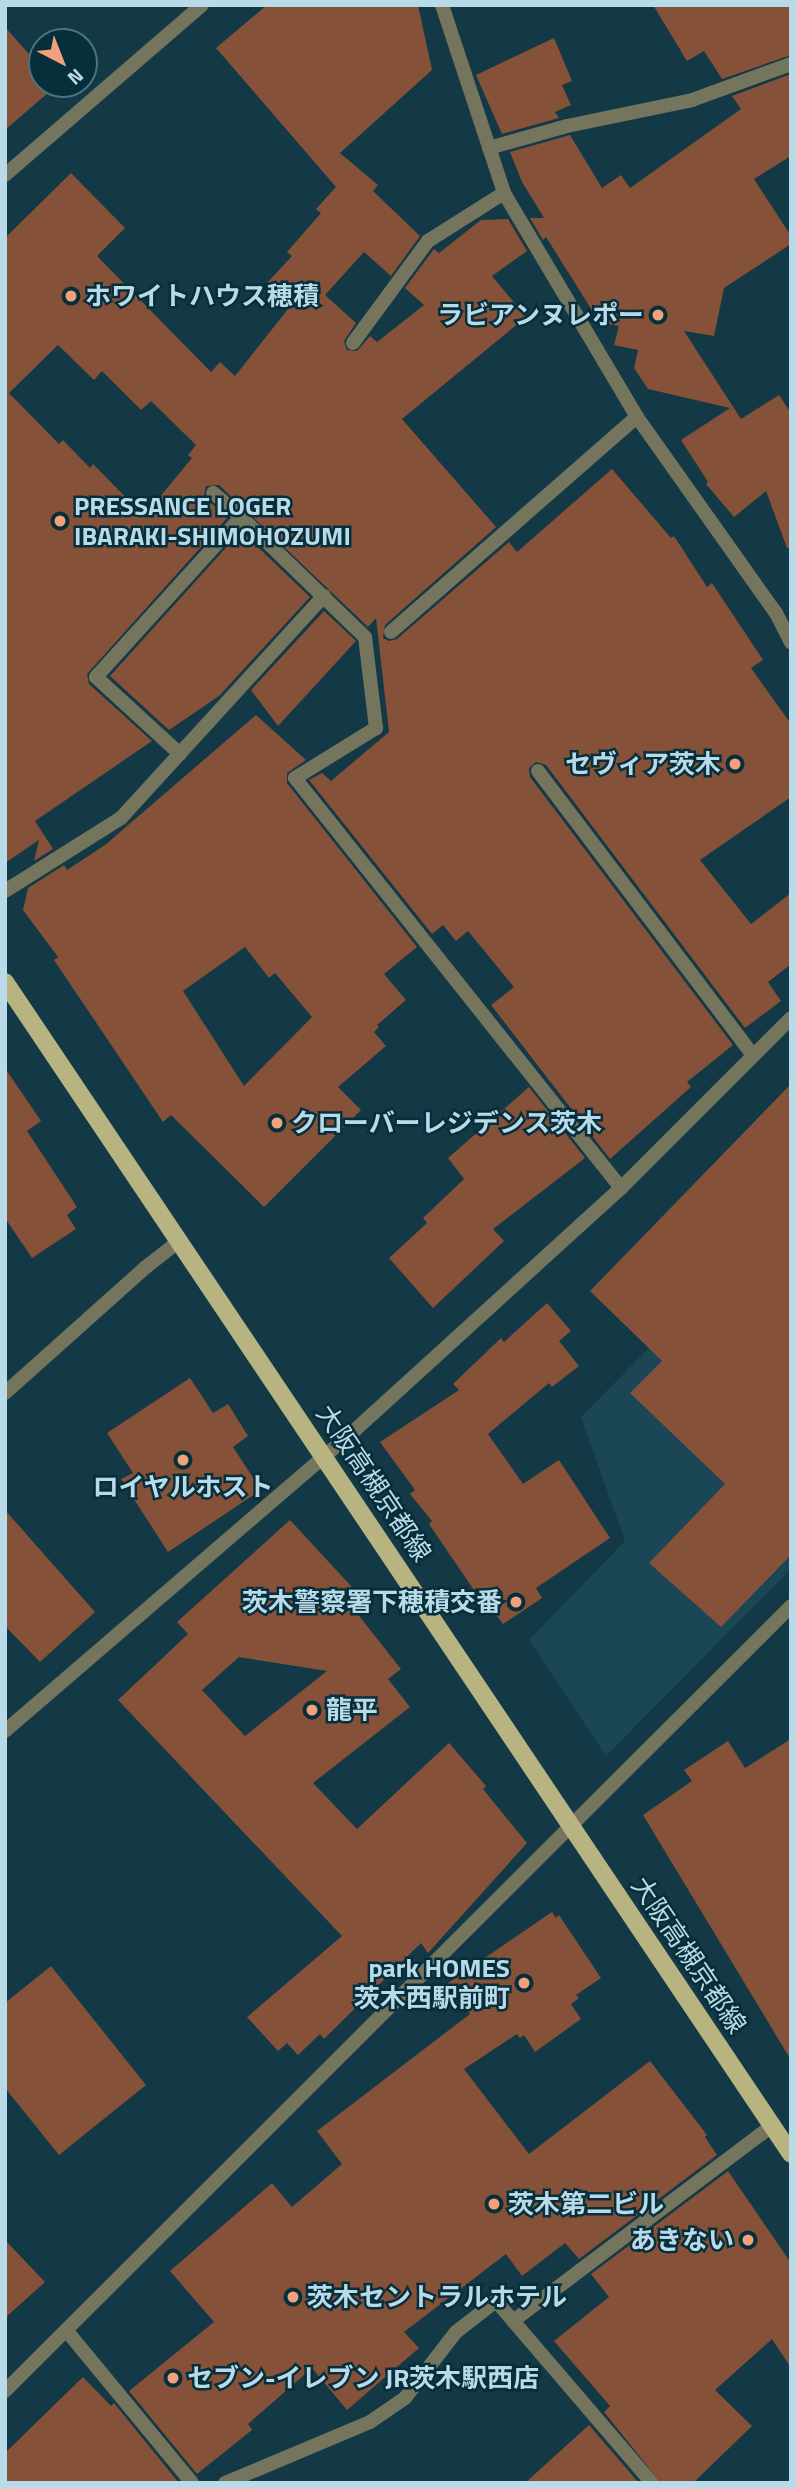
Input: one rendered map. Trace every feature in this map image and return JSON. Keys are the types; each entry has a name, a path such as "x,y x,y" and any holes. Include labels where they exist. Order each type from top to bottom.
{"main road":[{"name":"大阪高槻京都線","path":"5,982 791,2154"}],"street":[{"path":"5,175 202,5"},
{"path":"442,5 504,193 637,418 726,539 776,613 791,642"},
{"path":"489,148 567,126 692,100 791,64"},
{"path":"353,343 429,241 504,193"},
{"path":"391,632 637,418"},
{"path":"213,493 365,637 376,728 295,778 621,1188"},
{"path":"180,754 96,677 241,517"},
{"path":"5,891 121,818 324,596"},
{"path":"538,771 753,1055"},
{"path":"5,1731 324,1457 621,1188 791,1018"},
{"path":"5,1393 146,1267 178,1242"},
{"path":"5,2391 384,2009 572,1827 791,1606"},
{"path":"513,2321 772,2126"},
{"path":"225,2483 379,2416 405,2398 456,2332 496,2301 652,2483"},
{"path":"66,2330 192,2483"}],"shaded area":[{"path":"791,1203 791,1569 606,1756 529,1640 625,1541 581,1417"}],"building":[{"path":"267,5 418,5 432,70 340,153 378,185 373,191 420,236 391,276 364,252 325,295 356,323 344,341 347,350 357,351 370,336 377,342 424,305 405,288 434,249 439,253 481,220 508,219 527,251 492,276 526,317 402,419 496,527 385,625 383,638 389,641 397,639 509,542 517,552 612,469 671,538 674,536 707,587 712,583 763,660 751,668 791,724 791,797 700,860 751,924 791,893 791,964 768,982 781,1001 745,1028 546,765 536,762 529,768 530,777 733,1045 687,1082 691,1087 610,1159 491,1005 514,987 468,931 456,941 443,925 432,934 309,780 322,773 331,781 389,732 376,618 368,627 219,485 206,486 204,496 227,518 87,674 89,684 152,741 35,821 53,849 34,861 39,840 5,863 5,238 71,173 125,228 97,256 211,372 220,362 235,376 292,304 267,283 292,256 287,252 321,213 316,209 336,187 216,48","holes":["58,345 94,380 102,371 141,410 151,401 196,445 188,455 192,458 144,516 93,464 90,468 63,440 59,444 9,393"]},
{"path":"653,5 791,5 791,55 722,79 704,51 687,61"},
{"path":"5,27 28,53 28,98 42,98 5,130"},
{"path":"554,38 572,81 562,85 571,105 555,112 559,118 502,134 476,75"},
{"path":"791,74 791,156 754,179 791,236 791,244 724,288 714,336 684,331 741,419 779,395 791,413 791,547 787,548 766,491 734,517 706,484 708,482 681,440 730,408 648,389 634,368 638,350 614,345 619,326 600,323 546,237 543,240 530,218 544,218 522,182 510,152 570,135 602,188 621,175 630,188 741,109 732,96"},
{"path":"241,531 310,597 219,696 169,730 110,676"},
{"path":"324,611 356,641 278,726 251,690"},
{"path":"256,715 306,760 287,773 287,783 417,947 384,974 406,1000 377,1025 379,1027 374,1032 386,1046 338,1087 361,1110 264,1207 171,1115 163,1122 54,960 58,957 23,910 28,888 64,865 67,870 105,845","holes":["245,947 269,978 275,973 312,1017 244,1086 183,991"]},
{"path":"5,1068 41,1121 27,1131 77,1207 67,1215 76,1229 32,1258 5,1218"},
{"path":"791,1084 791,1555 721,1627 649,1563 725,1484 630,1393 662,1361 590,1291"},
{"path":"529,1087 585,1158 493,1229 504,1241 433,1308 389,1258 427,1223 423,1218 464,1179 448,1158"},
{"path":"547,1303 571,1331 559,1341 579,1366 552,1387 549,1383 488,1434 523,1484 559,1460 610,1538 536,1588 542,1598 503,1624 483,1597 480,1599 429,1524 432,1521 410,1494 415,1490 380,1442 459,1390 453,1384 501,1338 504,1342"},
{"name":"ロイヤルホスト","path":"190,1378 213,1413 228,1404 248,1436 233,1447 261,1490 168,1552 121,1479 133,1473 107,1433"},
{"path":"5,1510 95,1612 40,1662 5,1626"},
{"path":"290,1520 351,1586 363,1605 356,1612 401,1669 388,1679 410,1707 313,1783 357,1829 449,1743 486,1786 483,1789 527,1843 428,1953 421,1943 324,2039 320,2034 298,2055 287,2043 278,2051 247,2017 342,1936 118,1700 188,1634 177,1622","holes":["239,1657 327,1671 245,1736 202,1690"]},
{"path":"791,1739 791,2060 643,1815 692,1781 684,1770 728,1741 745,1768"},
{"path":"552,1912 556,1918 559,1915 601,1978 576,1995 579,1998 571,2004 581,2019 535,2052 524,2035 520,2038 517,2034 464,2069 529,2154 650,2061 707,2135 705,2137 717,2155 579,2259 565,2243 522,2276 506,2254 404,2332 419,2348 347,2410 312,2368 248,2424 252,2430 197,2474 129,2391 214,2322 170,2271 272,2183 292,2207 342,2164 317,2131 470,2014 448,1983"},
{"path":"51,1966 146,2085 59,2155 5,2088 5,2003"},
{"path":"728,2171 791,2263 791,2368 772,2339 715,2390 752,2426 693,2483 661,2483 604,2412 610,2406 554,2341 609,2297 591,2274"},
{"path":"5,2240 45,2282 5,2318"},
{"path":"83,2377 111,2406 114,2403 179,2483 5,2483 5,2453"},
{"path":"589,2425 639,2483 525,2483"}],"place":[{"name":"ホワイトハウス穂積","path":"71,296"},
{"name":"ラビアンヌレポー","path":"658,315"},
{"name":"PRESSANCE LOGER IBARAKI-SHIMOHOZUMI","path":"60,521"},
{"name":"セヴィア茨木","path":"735,764"},
{"name":"クローバーレジデンス茨木","path":"277,1123"},
{"name":"ロイヤルホスト","path":"183,1460"},
{"name":"茨木警察署下穂積交番","path":"516,1602"},
{"name":"龍平","path":"312,1710"},
{"name":"park HOMES 茨木西駅前町","path":"524,1983"},
{"name":"茨木第二ビル","path":"494,2204"},
{"name":"あきない","path":"748,2240"},
{"name":"茨木セントラルホテル","path":"293,2297"},
{"name":"セブン-イレブン JR茨木駅西店","path":"173,2378"}]}
